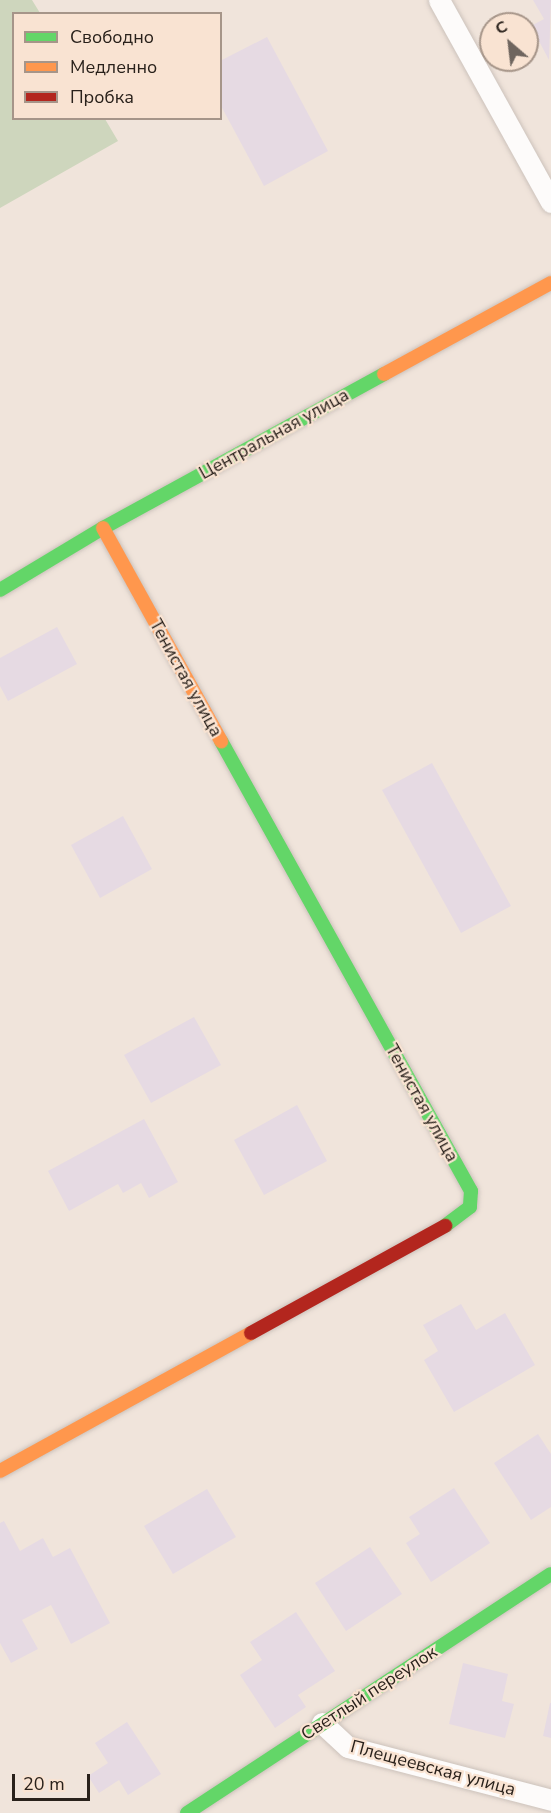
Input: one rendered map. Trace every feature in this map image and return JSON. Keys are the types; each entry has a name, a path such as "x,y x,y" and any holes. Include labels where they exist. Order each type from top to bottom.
{"street":[{"path":"439,0 551,202"},
{"name":"Центральная улица","path":"0,590 103,528 551,283"},
{"name":"Тенистая улица","path":"0,1472 459,1218 470,1207 471,1191 103,528"},
{"name":"Светлый переулок","path":"187,1813 551,1574"},
{"name":"Плещеевская улица","path":"322,1723 348,1748 551,1800"}],"green space":[{"path":"0,0 32,0 39,12 12,12 12,120 106,120 118,141 0,208"}],"building":[{"path":"533,0 551,0 549,60 539,41 539,22 544,19"},
{"path":"267,37 328,151 264,186 222,108 222,60"},
{"path":"57,627 77,664 8,701 0,686 0,658"},
{"path":"432,763 511,906 461,933 382,790"},
{"path":"123,816 152,869 100,898 71,845"},
{"path":"194,1017 221,1065 151,1103 124,1055"},
{"path":"297,1105 327,1161 264,1195 234,1140"},
{"path":"144,1119 178,1182 149,1198 141,1183 123,1193 118,1184 69,1211 48,1171"},
{"path":"461,1304 476,1330 505,1313 535,1365 454,1412 424,1360 438,1351 423,1325"},
{"path":"538,1434 551,1454 551,1507 531,1520 494,1463"},
{"path":"454,1488 490,1543 431,1582 406,1543 420,1534 409,1517"},
{"path":"207,1489 236,1537 173,1574 144,1526"},
{"path":"4,1521 20,1551 43,1538 53,1557 70,1548 110,1623 71,1644 51,1605 22,1620 38,1649 11,1663 0,1643 0,1523"},
{"path":"370,1547 402,1594 346,1631 315,1583"},
{"path":"296,1612 335,1671 298,1695 306,1707 275,1728 240,1675 262,1660 250,1642"},
{"path":"463,1663 508,1674 502,1701 514,1704 505,1738 449,1724"},
{"path":"551,1703 551,1738 543,1736"},
{"path":"127,1722 161,1774 128,1795 119,1780 99,1793 88,1776 108,1763 95,1743"}],"traffic: fast":[{"path":"0,590 103,528 384,374"},
{"path":"221,741 471,1191 470,1207 445,1226"},
{"path":"187,1813 551,1574"}],"traffic: slow":[{"path":"384,374 551,283"},
{"path":"103,528 221,741"},
{"path":"0,1471 251,1333"}],"traffic: jam":[{"path":"251,1333 445,1226"}]}
